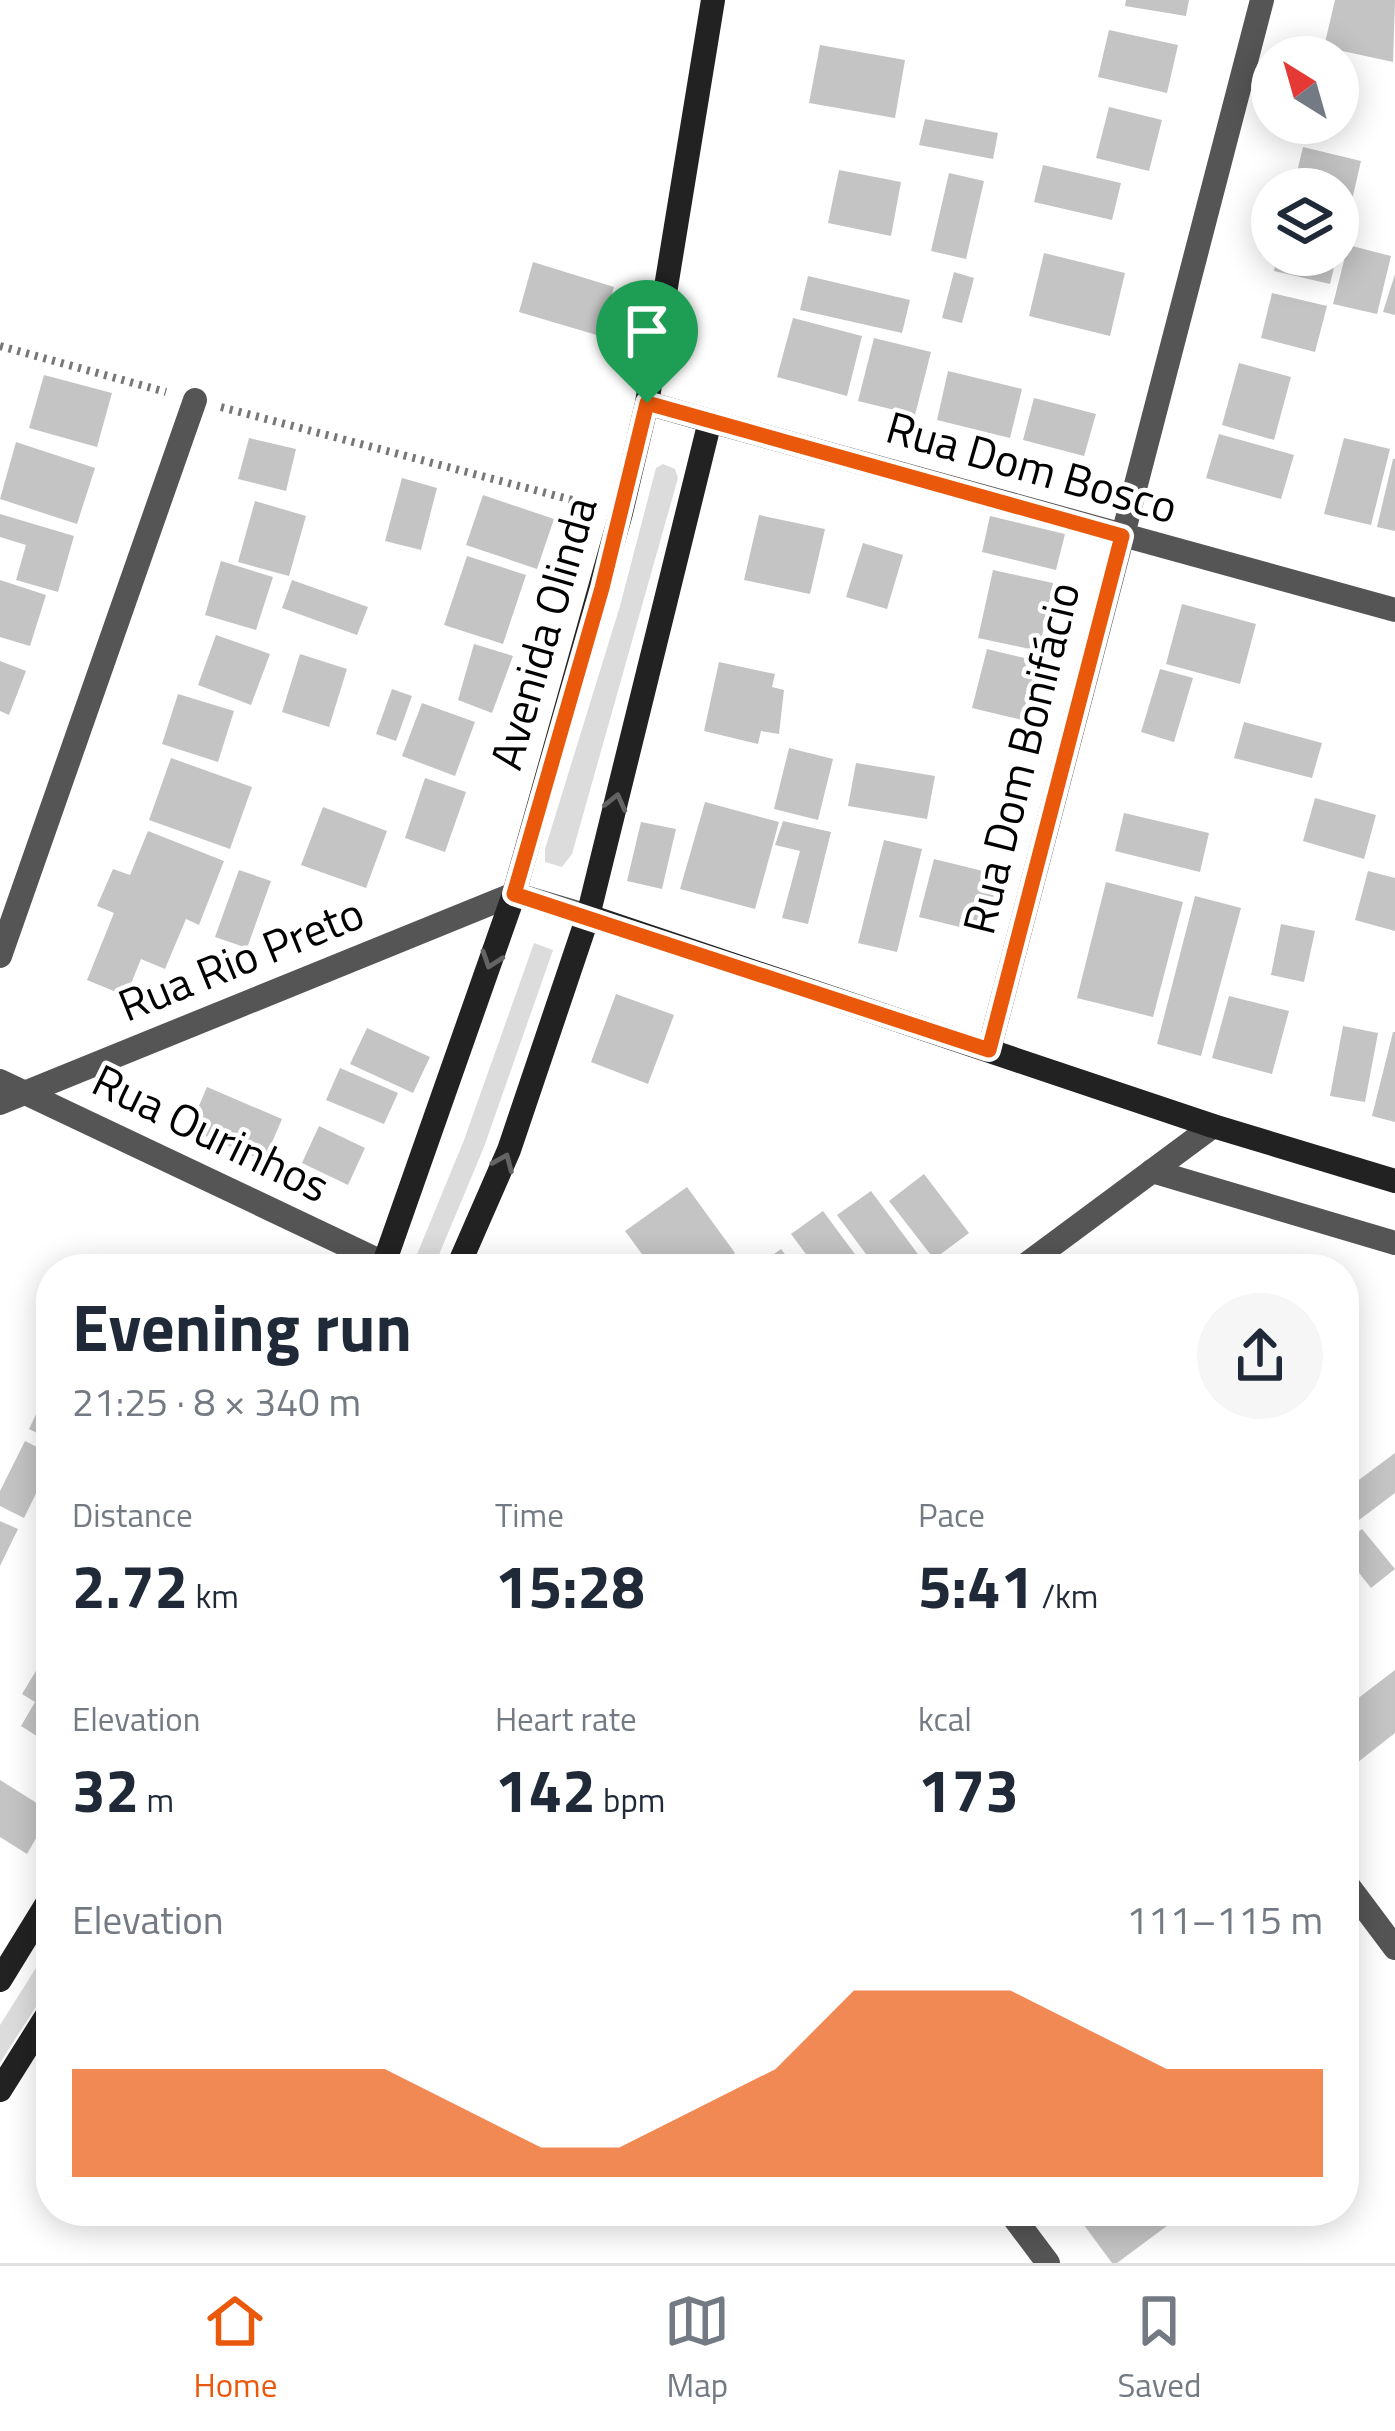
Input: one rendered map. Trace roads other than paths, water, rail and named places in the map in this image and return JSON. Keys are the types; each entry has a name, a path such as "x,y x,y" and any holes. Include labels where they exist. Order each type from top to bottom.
{"street":[{"name":"Avenida Olinda","path":"387,1254 514,894 621,513 647,403 713,0"},
{"name":"Rua Dom Bonifácio","path":"989,1050 1262,0"},
{"path":"0,956 195,400"},
{"name":"Rua Dom Bosco","path":"647,403 1395,610"},
{"path":"464,1254 509,1150 588,916 710,421"},
{"path":"514,894 1213,1126 1395,1181"},
{"name":"Rua Rio Preto","path":"0,1103 514,894"},
{"name":"Rua Ourinhos","path":"0,1081 358,1254"},
{"path":"1040,1254 1213,1126"},
{"path":"1152,1172 1395,1243"},
{"path":"1359,1900 1395,1948"},
{"path":"0,1980 36,1921"},
{"path":"0,2090 36,2033"},
{"path":"1020,2226 1048,2263"}]}
